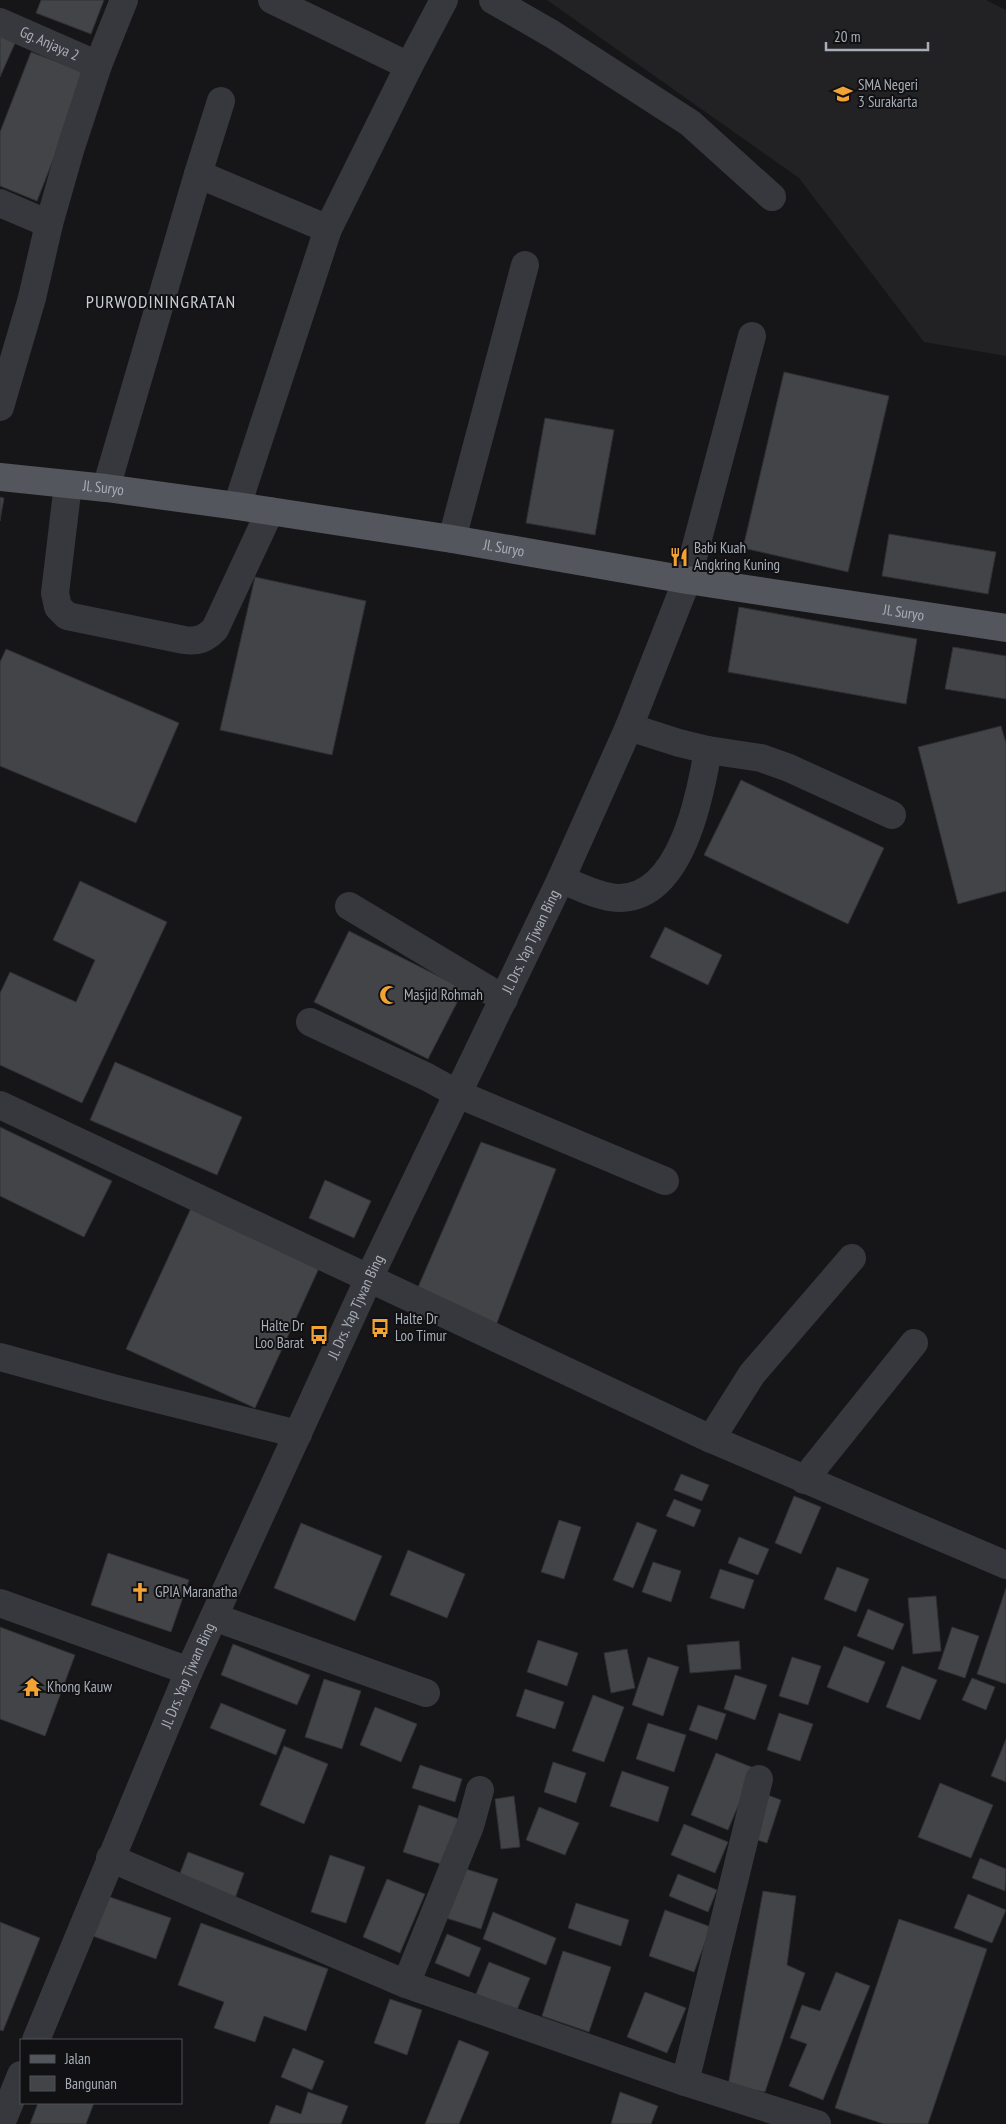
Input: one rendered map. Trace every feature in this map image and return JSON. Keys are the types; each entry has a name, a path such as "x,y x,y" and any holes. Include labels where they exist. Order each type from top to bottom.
{"main road":[{"name":"Jl. Suryo","path":"0,477 106,488 237,506 452,539 687,580 1006,628"}],"street":[{"path":"0,407 32,298 49,224 98,65 124,0"},
{"path":"272,0 409,66"},
{"path":"237,506 328,229 444,0"},
{"path":"493,0 552,34 690,123 772,197"},
{"name":"Gg. Anjaya 2","path":"0,22 98,65"},
{"path":"106,488 221,101"},
{"path":"198,174 328,229"},
{"path":"0,203 49,224"},
{"path":"452,539 524,265"},
{"name":"Jl. Drs. Yap Tjwan Bing","path":"36,2039 189,1671 369,1278 561,879 630,727 687,580 752,336"},
{"path":"68,484 55,593 58,608 68,616 196,642 206,638 215,629 270,512"},
{"path":"630,727 708,750 761,758 789,768 892,815"},
{"path":"561,879 592,892 618,898 644,894 657,885 671,867 695,811 708,750"},
{"path":"349,906 504,999"},
{"path":"310,1022 427,1077 458,1094 665,1182"},
{"path":"0,1105 710,1440 1006,1565"},
{"path":"710,1440 752,1374 852,1258"},
{"path":"804,1480 914,1344"},
{"path":"0,1357 113,1388 298,1434"},
{"path":"0,1603 189,1671"},
{"path":"214,1617 426,1693"},
{"path":"685,2082 759,1779"},
{"path":"406,1984 470,1826 480,1790"},
{"path":"110,1858 406,1984 685,2082 817,2124"},
{"path":"1,2124 20,2078"}],"shaded area":[{"name":"SMA Negeri 3 Surakarta","path":"547,0 986,0 1006,10 1006,356 924,342 799,178"}],"building":[{"path":"41,0 104,0 91,34 36,13"},
{"path":"0,35 16,41 0,77"},
{"path":"31,52 87,73 37,201 0,186 0,132"},
{"path":"784,372 889,396 848,572 743,548"},
{"path":"545,418 614,430 595,535 526,523"},
{"path":"0,497 4,498 0,521"},
{"path":"889,534 996,552 988,594 882,576"},
{"path":"255,577 366,601 332,755 220,730"},
{"path":"739,607 917,639 906,704 728,672"},
{"path":"953,647 1006,656 1006,699 945,689"},
{"path":"6,649 179,723 136,823 0,766 0,662"},
{"path":"1001,726 1006,743 1006,891 958,904 918,747"},
{"path":"741,780 884,848 848,924 704,855"},
{"path":"80,881 167,922 82,1103 0,1065 0,993 10,972 76,1002 95,960 53,940"},
{"path":"665,927 722,955 708,985 650,957"},
{"name":"Masjid Rohmah","path":"349,931 464,989 428,1059 314,1002"},
{"path":"115,1062 242,1117 217,1175 90,1120"},
{"path":"0,1127 112,1181 84,1237 0,1196"},
{"path":"481,1142 556,1169 495,1328 415,1294"},
{"path":"325,1180 371,1201 354,1238 309,1218"},
{"path":"192,1206 320,1266 255,1408 126,1349"},
{"path":"681,1474 709,1485 702,1501 674,1490"},
{"path":"794,1496 821,1507 801,1554 775,1543"},
{"path":"674,1499 701,1510 694,1527 666,1516"},
{"path":"559,1520 581,1527 564,1579 541,1572"},
{"path":"637,1522 657,1530 633,1588 613,1580"},
{"path":"301,1523 382,1556 355,1621 274,1588"},
{"path":"739,1537 769,1549 758,1575 728,1563"},
{"path":"408,1550 465,1574 447,1618 390,1595"},
{"name":"GPIA Maranatha","path":"108,1553 189,1580 171,1632 91,1605"},
{"path":"653,1562 681,1571 671,1602 642,1592"},
{"path":"837,1567 869,1579 856,1612 824,1599"},
{"path":"720,1569 754,1580 744,1609 710,1598"},
{"path":"1006,1588 1006,1684 977,1674"},
{"path":"936,1596 941,1651 913,1654 908,1598"},
{"path":"868,1609 904,1624 893,1650 857,1636"},
{"name":"Khong Kauw","path":"0,1627 75,1655 45,1736 0,1719"},
{"path":"952,1627 979,1636 965,1678 938,1669"},
{"path":"538,1640 578,1653 567,1686 527,1672"},
{"path":"739,1641 741,1669 690,1673 687,1645"},
{"path":"233,1644 310,1675 297,1705 221,1675"},
{"path":"844,1646 885,1662 868,1703 827,1687"},
{"path":"627,1649 635,1688 611,1693 604,1653"},
{"path":"648,1657 679,1667 663,1716 632,1705"},
{"path":"792,1657 821,1666 808,1705 779,1696"},
{"path":"902,1666 937,1680 920,1720 886,1707"},
{"path":"735,1675 767,1685 755,1720 724,1709"},
{"path":"972,1678 995,1687 986,1710 962,1700"},
{"path":"324,1679 361,1691 342,1749 305,1737"},
{"path":"525,1689 564,1702 555,1729 516,1716"},
{"path":"593,1695 624,1707 604,1762 572,1751"},
{"path":"221,1703 286,1730 276,1755 210,1728"},
{"path":"698,1705 726,1714 717,1740 689,1730"},
{"path":"375,1707 417,1724 401,1762 360,1745"},
{"path":"779,1713 813,1724 800,1761 767,1750"},
{"path":"648,1723 686,1735 674,1772 636,1759"},
{"path":"1006,1739 1006,1782 991,1776"},
{"path":"284,1746 328,1764 304,1824 260,1805"},
{"path":"716,1753 754,1768 728,1830 691,1815"},
{"path":"553,1762 586,1773 576,1803 544,1792"},
{"path":"420,1765 462,1779 455,1802 412,1788"},
{"path":"622,1771 669,1787 658,1822 610,1806"},
{"path":"940,1783 993,1805 971,1858 918,1837"},
{"path":"762,1793 781,1800 767,1843 747,1837"},
{"path":"514,1796 520,1847 501,1849 495,1799"},
{"path":"419,1805 459,1819 444,1865 403,1852"},
{"path":"539,1807 579,1823 565,1855 526,1840"},
{"path":"684,1824 728,1842 715,1873 671,1855"},
{"path":"188,1852 244,1873 233,1904 176,1884"},
{"path":"330,1855 365,1867 346,1923 311,1912"},
{"path":"980,1858 1006,1869 1005,1891 972,1878"},
{"path":"463,1868 498,1879 481,1929 446,1918"},
{"path":"678,1874 717,1890 708,1912 669,1896"},
{"path":"387,1879 425,1894 400,1953 363,1937"},
{"path":"763,1891 796,1896 787,1965 805,1973 765,2092 728,2086"},
{"path":"968,1894 1006,1910 992,1943 954,1928"},
{"path":"104,1895 171,1918 156,1959 90,1935"},
{"path":"576,1903 629,1920 621,1946 568,1928"},
{"path":"665,1910 711,1927 694,1972 649,1956"},
{"path":"493,1912 556,1938 546,1965 483,1939"},
{"path":"899,1919 987,1949 928,2124 884,2124 835,2108"},
{"path":"0,1922 40,1938 3,2031 0,2030"},
{"path":"201,1923 328,1969 306,2031 264,2016 255,2042 214,2028 224,2002 178,1985"},
{"path":"447,1934 481,1948 469,1977 435,1963"},
{"path":"563,1951 611,1967 589,2032 542,2016"},
{"path":"489,1962 530,1978 517,2010 476,1994"},
{"path":"836,1972 870,1986 823,2100 789,2086 807,2044 790,2038 802,2005 820,2011"},
{"path":"645,1992 686,2008 667,2053 627,2037"},
{"path":"390,1999 422,2010 407,2055 374,2043"},
{"path":"459,2040 489,2052 459,2124 425,2124"},
{"path":"293,2048 324,2061 312,2090 281,2077"},
{"path":"308,2092 348,2106 341,2124 269,2124 276,2105 301,2114"},
{"path":"620,2092 658,2106 651,2124 611,2124"},
{"path":"38,2104 94,2104 86,2124 30,2124"}],"place":[{"name":"SMA Negeri 3 Surakarta","path":"843,94"},
{"name":"Babi Kuah Angkring Kuning","path":"679,557"},
{"name":"Masjid Rohmah","path":"389,995"},
{"name":"Halte Dr Loo Timur","path":"380,1328"},
{"name":"Halte Dr Loo Barat","path":"319,1335"},
{"name":"GPIA Maranatha","path":"140,1592"},
{"name":"Khong Kauw","path":"32,1687"}],"district":[{"name":"PURWODININGRATAN","path":"161,302"}]}
